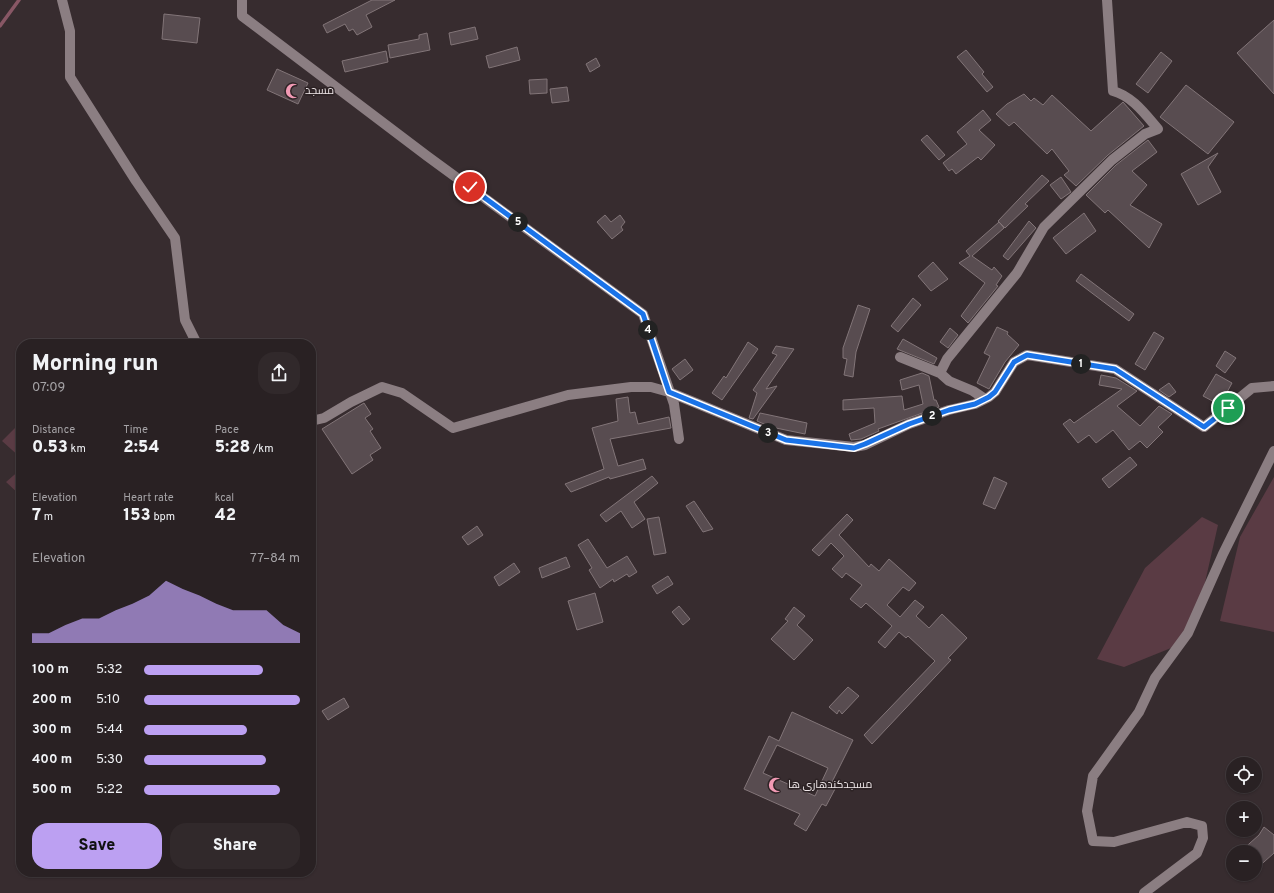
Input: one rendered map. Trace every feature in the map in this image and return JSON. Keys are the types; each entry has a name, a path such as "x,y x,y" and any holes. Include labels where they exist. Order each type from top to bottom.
{"street":[{"path":"62,0 70,31 70,77 136,181 176,238 185,320 194,339"},
{"path":"242,0 242,16 427,156 643,314 674,404 679,439"},
{"path":"940,373 948,359 1017,272 1044,227 1112,160 1145,134 1158,129 1131,100 1122,93 1113,91 1107,0"},
{"path":"316,420 324,418 351,402 382,387 402,393 452,428 568,395 631,387 651,387 669,392 786,440 854,448 909,424 949,410 975,404 985,399 995,392 1014,362 1027,355 1115,369 1204,427 1252,388 1274,386"},
{"path":"900,357 940,373 949,382 973,391 985,399"},
{"path":"1144,893 1197,853 1203,838 1202,826 1187,822 1114,842 1093,841 1087,811 1093,776 1139,712 1154,678 1188,632 1223,554 1274,451"}],"shaded area":[{"path":"16,427 16,454 2,441"},
{"path":"16,473 16,491 6,482"},
{"path":"1274,477 1274,632 1220,621 1240,537"},
{"path":"1202,517 1218,525 1199,609 1181,644 1124,667 1097,659 1145,568"}],"building":[{"path":"372,0 395,0 366,15 372,27 357,35 353,29 349,31 345,24 327,33 323,25"},
{"path":"164,14 200,18 197,43 162,39"},
{"path":"1274,20 1274,94 1237,53"},
{"path":"475,27 478,39 451,45 449,33"},
{"path":"427,33 430,50 390,58 388,45 419,39 419,35"},
{"path":"517,47 520,60 489,68 486,56"},
{"path":"966,50 984,72 982,74 993,87 987,92 957,57"},
{"path":"386,51 388,62 345,72 342,61"},
{"path":"1161,52 1172,61 1148,93 1136,84"},
{"path":"596,58 600,66 590,72 586,64"},
{"path":"277,69 308,83 298,104 267,90"},
{"path":"547,79 547,93 530,94 529,80"},
{"path":"1186,85 1234,122 1208,154 1160,117"},
{"path":"567,87 569,101 552,103 550,89"},
{"path":"1024,94 1031,101 1034,98 1043,105 1052,95 1091,131 1123,102 1144,126 1108,155 1076,186 1064,175 1069,171 1052,149 1047,154 1014,122 1009,126 996,114 1007,104"},
{"path":"983,110 991,120 979,130 995,145 981,160 978,157 956,174 952,169 949,171 943,163 967,144 957,132"},
{"path":"927,135 945,155 939,160 921,140"},
{"path":"1148,140 1157,152 1132,171 1147,185 1130,205 1162,224 1149,248 1108,210 1105,213 1086,195 1116,165"},
{"path":"1218,153 1208,167 1221,192 1198,205 1181,174"},
{"path":"1042,175 1049,181 1025,204 1028,206 1005,228 998,221"},
{"path":"1061,177 1071,192 1061,199 1050,185"},
{"path":"1084,213 1096,231 1066,254 1053,238"},
{"path":"605,215 611,222 620,215 625,222 621,227 623,230 612,239 597,222"},
{"path":"1029,221 1036,228 1008,260 1003,256"},
{"path":"999,222 1004,228 972,256 992,270 994,267 1002,276 996,285 998,286 968,323 961,316 985,283 959,263 970,256 966,251"},
{"path":"933,262 948,279 931,291 918,276"},
{"path":"1081,274 1134,314 1129,321 1076,281"},
{"path":"913,298 921,305 898,332 891,326"},
{"path":"858,305 870,309 856,352 853,377 844,375 847,359 843,358 843,348"},
{"path":"997,327 1008,332 1007,334 1019,345 1005,362 989,389 977,383 990,356 984,353"},
{"path":"950,328 958,335 948,348 940,342"},
{"path":"1154,332 1164,338 1145,370 1135,364"},
{"path":"903,339 937,358 934,364 897,349"},
{"path":"748,342 758,349 722,400 712,393 724,376 726,378"},
{"path":"776,346 794,349 766,389 777,386 753,419 749,418 757,393 753,390 777,355 772,353"},
{"path":"1225,351 1236,358 1225,373 1216,366"},
{"path":"685,359 693,370 680,380 672,369"},
{"path":"922,373 929,376 934,400 936,400 939,407 878,429 879,431 861,439 851,440 849,434 875,423 874,408 843,410 843,400 902,396 904,410 923,404 919,385 902,390 900,380"},
{"path":"1216,374 1232,383 1220,405 1203,396"},
{"path":"1101,375 1116,378 1137,391 1117,406 1140,426 1159,406 1172,414 1158,427 1163,432 1147,448 1140,441 1129,450 1113,430 1096,443 1089,435 1078,443 1063,424 1070,419 1074,423 1122,389 1099,385"},
{"path":"1169,383 1176,392 1169,397 1159,390"},
{"path":"628,397 630,413 635,412 638,424 669,417 671,428 610,439 618,466 643,459 646,469 610,479 609,477 571,492 565,484 604,469 592,428 618,421 616,399"},
{"path":"364,403 371,414 365,418 373,429 370,431 381,448 370,455 373,460 352,474 322,429"},
{"path":"760,413 807,423 805,434 771,427 757,421"},
{"path":"1130,457 1137,465 1109,488 1102,479"},
{"path":"652,476 658,483 634,502 645,519 632,528 621,511 606,522 600,515"},
{"path":"994,477 1007,483 995,509 983,504"},
{"path":"694,501 713,529 703,532 686,506"},
{"path":"847,514 853,520 839,535 869,567 871,564 879,571 889,559 916,583 909,591 903,587 887,605 900,617 915,600 924,607 916,616 929,628 942,614 967,638 948,658 951,660 872,744 864,735 935,661 908,636 906,638 899,632 885,648 878,642 892,626 866,603 861,608 850,599 862,585 846,573 842,578 832,569 844,556 831,543 819,556 812,550"},
{"path":"659,517 666,553 654,555 647,519"},
{"path":"477,526 483,535 468,545 462,537"},
{"path":"588,539 607,568 627,556 637,572 629,577 627,574 614,582 613,579 600,588 589,570 592,568 578,545"},
{"path":"566,557 570,567 542,578 539,568"},
{"path":"514,563 520,572 499,586 494,577"},
{"path":"668,576 673,584 657,594 652,586"},
{"path":"595,593 603,622 577,630 568,601"},
{"path":"679,606 690,619 683,625 672,612"},
{"path":"794,607 805,616 797,625 813,640 794,660 771,639 788,621 785,619"},
{"path":"848,687 859,696 842,714 839,710 837,714 829,707"},
{"path":"344,698 349,707 328,720 322,711"},
{"path":"792,712 853,740 830,786 835,789 826,806 822,804 806,831 794,824 800,814 744,789 769,736 779,741","holes":["777,745 828,768 815,796 763,773"]},
{"path":"1264,827 1274,835 1274,853 1262,864 1262,845 1248,845 1257,837 1262,837 1262,830"}],"waterway":[{"path":"0,26 19,0"}],"place":[{"name":"مسجد","path":"293,91"},
{"name":"مسجدکندهاری ها","path":"776,785"}],"route":[{"path":"470,187 643,314 669,392 786,440 854,448 909,424 949,410 975,404 989,397 995,392 1014,362 1027,355 1115,369 1204,427 1228,408"}]}
